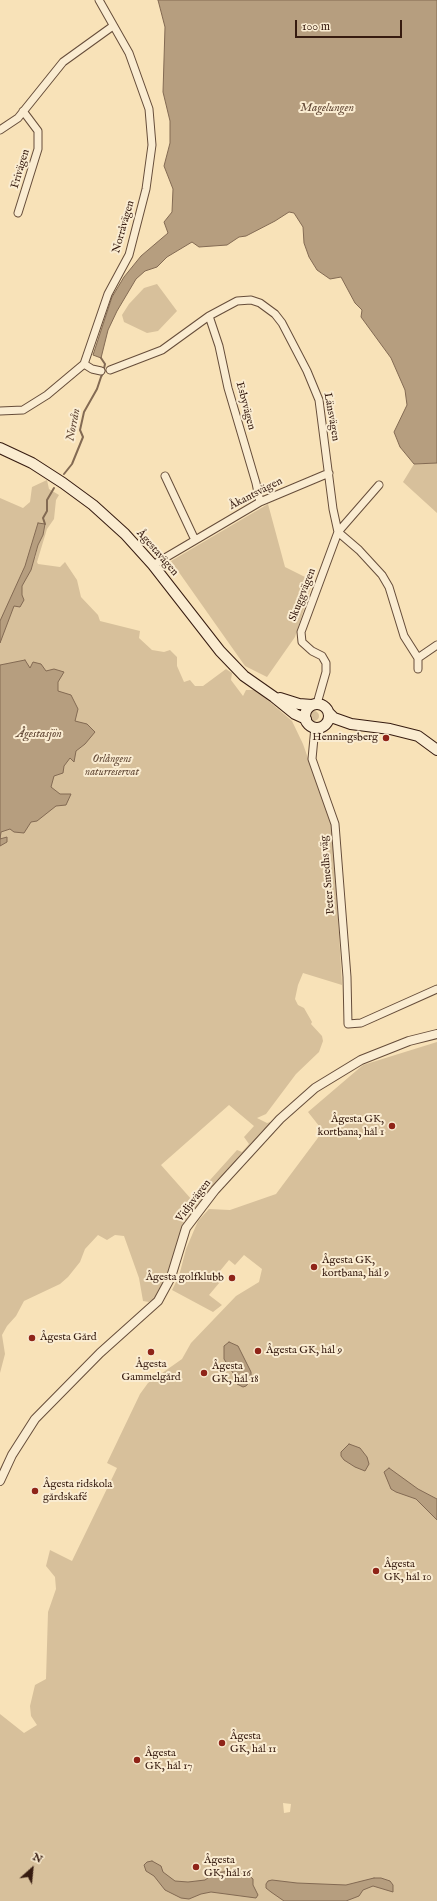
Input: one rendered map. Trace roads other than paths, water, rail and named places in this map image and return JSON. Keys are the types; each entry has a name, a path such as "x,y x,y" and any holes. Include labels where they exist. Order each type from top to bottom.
{"main road":[{"name":"Ågestavägen","path":"0,448 32,464 63,483 93,505 124,534 153,565 220,650 244,676 274,696 295,714 306,719"},
{"name":"Ågestavägen","path":"274,696 299,704 316,704"},
{"path":"329,713 326,723 322,727 315,728 308,723 306,719 306,712 316,704 325,707 334,718 351,724 390,729 418,736 437,750"},
{"path":"326,723 333,726 351,724"}],"street":[{"name":"Norråvägen","path":"84,364 108,294 129,255 146,189 152,145 149,109 129,53 99,0"},
{"path":"0,130 18,118 63,62 113,26"},
{"name":"Frivägen","path":"18,213 38,149 38,131 23,112"},
{"name":"Länsvägen","path":"110,370 162,350 209,316 237,301 250,300 260,303 279,318 307,371 319,400 333,509 338,532"},
{"name":"Esbyvägen","path":"209,316 219,346 228,388 256,483 260,502"},
{"path":"0,411 23,410 47,395 84,364 92,369 101,370"},
{"name":"Åkantsvägen","path":"153,565 260,502 328,473"},
{"path":"165,476 195,540"},
{"path":"379,485 338,532 369,560 382,575 388,587 404,636 418,658 418,669"},
{"name":"Skuggvägen","path":"316,704 326,672 326,663 322,656 312,651 302,642 301,632 338,532"},
{"path":"418,658 437,645"},
{"name":"Peter Smedhs väg","path":"315,728 312,759 335,824 347,977 348,1024 361,1023 437,989"},
{"name":"Vidjavägen","path":"0,1481 16,1449 35,1419 100,1353 158,1301 171,1277 186,1228 215,1190 280,1118 315,1088 361,1060 409,1041 437,1034"}],"water":[{"name":"Magelungen","path":"158,0 437,0 437,463 414,464 400,447 394,432 407,405 405,390 391,358 361,317 362,310 355,303 341,277 330,279 317,270 309,257 304,243 303,227 294,213 289,212 246,236 239,237 227,245 199,247 192,242 167,257 157,267 145,271 136,279 117,311 108,330 101,358 93,355 112,297 124,277 141,256 168,233 164,222 172,212 173,189 164,166 170,143 170,121 163,92 165,27"},
{"path":"38,523 45,524 43,535 38,545 31,570 22,586 22,595 24,600 20,607 14,606 0,643 0,621 25,566"},
{"name":"Ågestasjön","path":"25,660 30,668 33,662 41,664 46,671 54,669 64,672 58,682 58,691 71,695 78,709 75,721 87,724 95,732 85,744 76,751 74,762 70,758 64,766 63,773 54,776 51,787 60,794 71,794 66,805 56,806 37,821 31,822 24,833 14,832 10,829 1,832 0,839 0,665"},
{"path":"7,837 7,842 0,846 0,839"},
{"path":"229,1342 238,1346 251,1372 251,1380 246,1386 243,1387 237,1384 235,1376 224,1359 224,1346"},
{"path":"349,1444 360,1448 367,1457 369,1464 365,1471 355,1467 344,1460 341,1456 341,1452"},
{"path":"389,1468 418,1489 437,1499 437,1520 416,1499 391,1489 384,1472"},
{"path":"152,1861 161,1866 163,1872 175,1881 188,1882 205,1880 215,1873 237,1870 247,1874 253,1879 253,1885 258,1895 256,1898 211,1892 189,1899 181,1898 165,1890 154,1876 146,1871 144,1865 147,1862"},
{"path":"374,1878 381,1878 390,1881 393,1885 393,1892 373,1886 363,1890 359,1896 346,1901 284,1901 266,1888 268,1881 272,1880 297,1883 346,1885"}],"waterway":[{"name":"Norrån","path":"64,474 72,464 83,437 80,430 84,412 97,389 103,373 105,364 101,358"},
{"name":"Norrån","path":"45,524 43,518 47,511 47,500 54,488"}],"place":[{"name":"Henningsberg","path":"386,738"},
{"name":"Ågesta GK, kortbana, hål 1","path":"392,1126"},
{"name":"Ågesta GK, kortbana, hål 9","path":"314,1267"},
{"name":"Ågesta golfklubb","path":"232,1278"},
{"name":"Ågesta Gård","path":"32,1338"},
{"name":"Ågesta GK, hål 9","path":"258,1351"},
{"name":"Ågesta Gammelgård","path":"151,1352"},
{"name":"Ågesta GK, hål 18","path":"204,1373"},
{"name":"Ågesta ridskola gårdskafé","path":"35,1491"},
{"name":"Ågesta GK, hål 10","path":"376,1571"},
{"name":"Ågesta GK, hål 11","path":"222,1743"},
{"name":"Ågesta GK, hål 17","path":"137,1760"},
{"name":"Ågesta GK, hål 16","path":"196,1867"}],"park label":[{"name":"Orlångens naturreservat","path":"112,766"}]}
